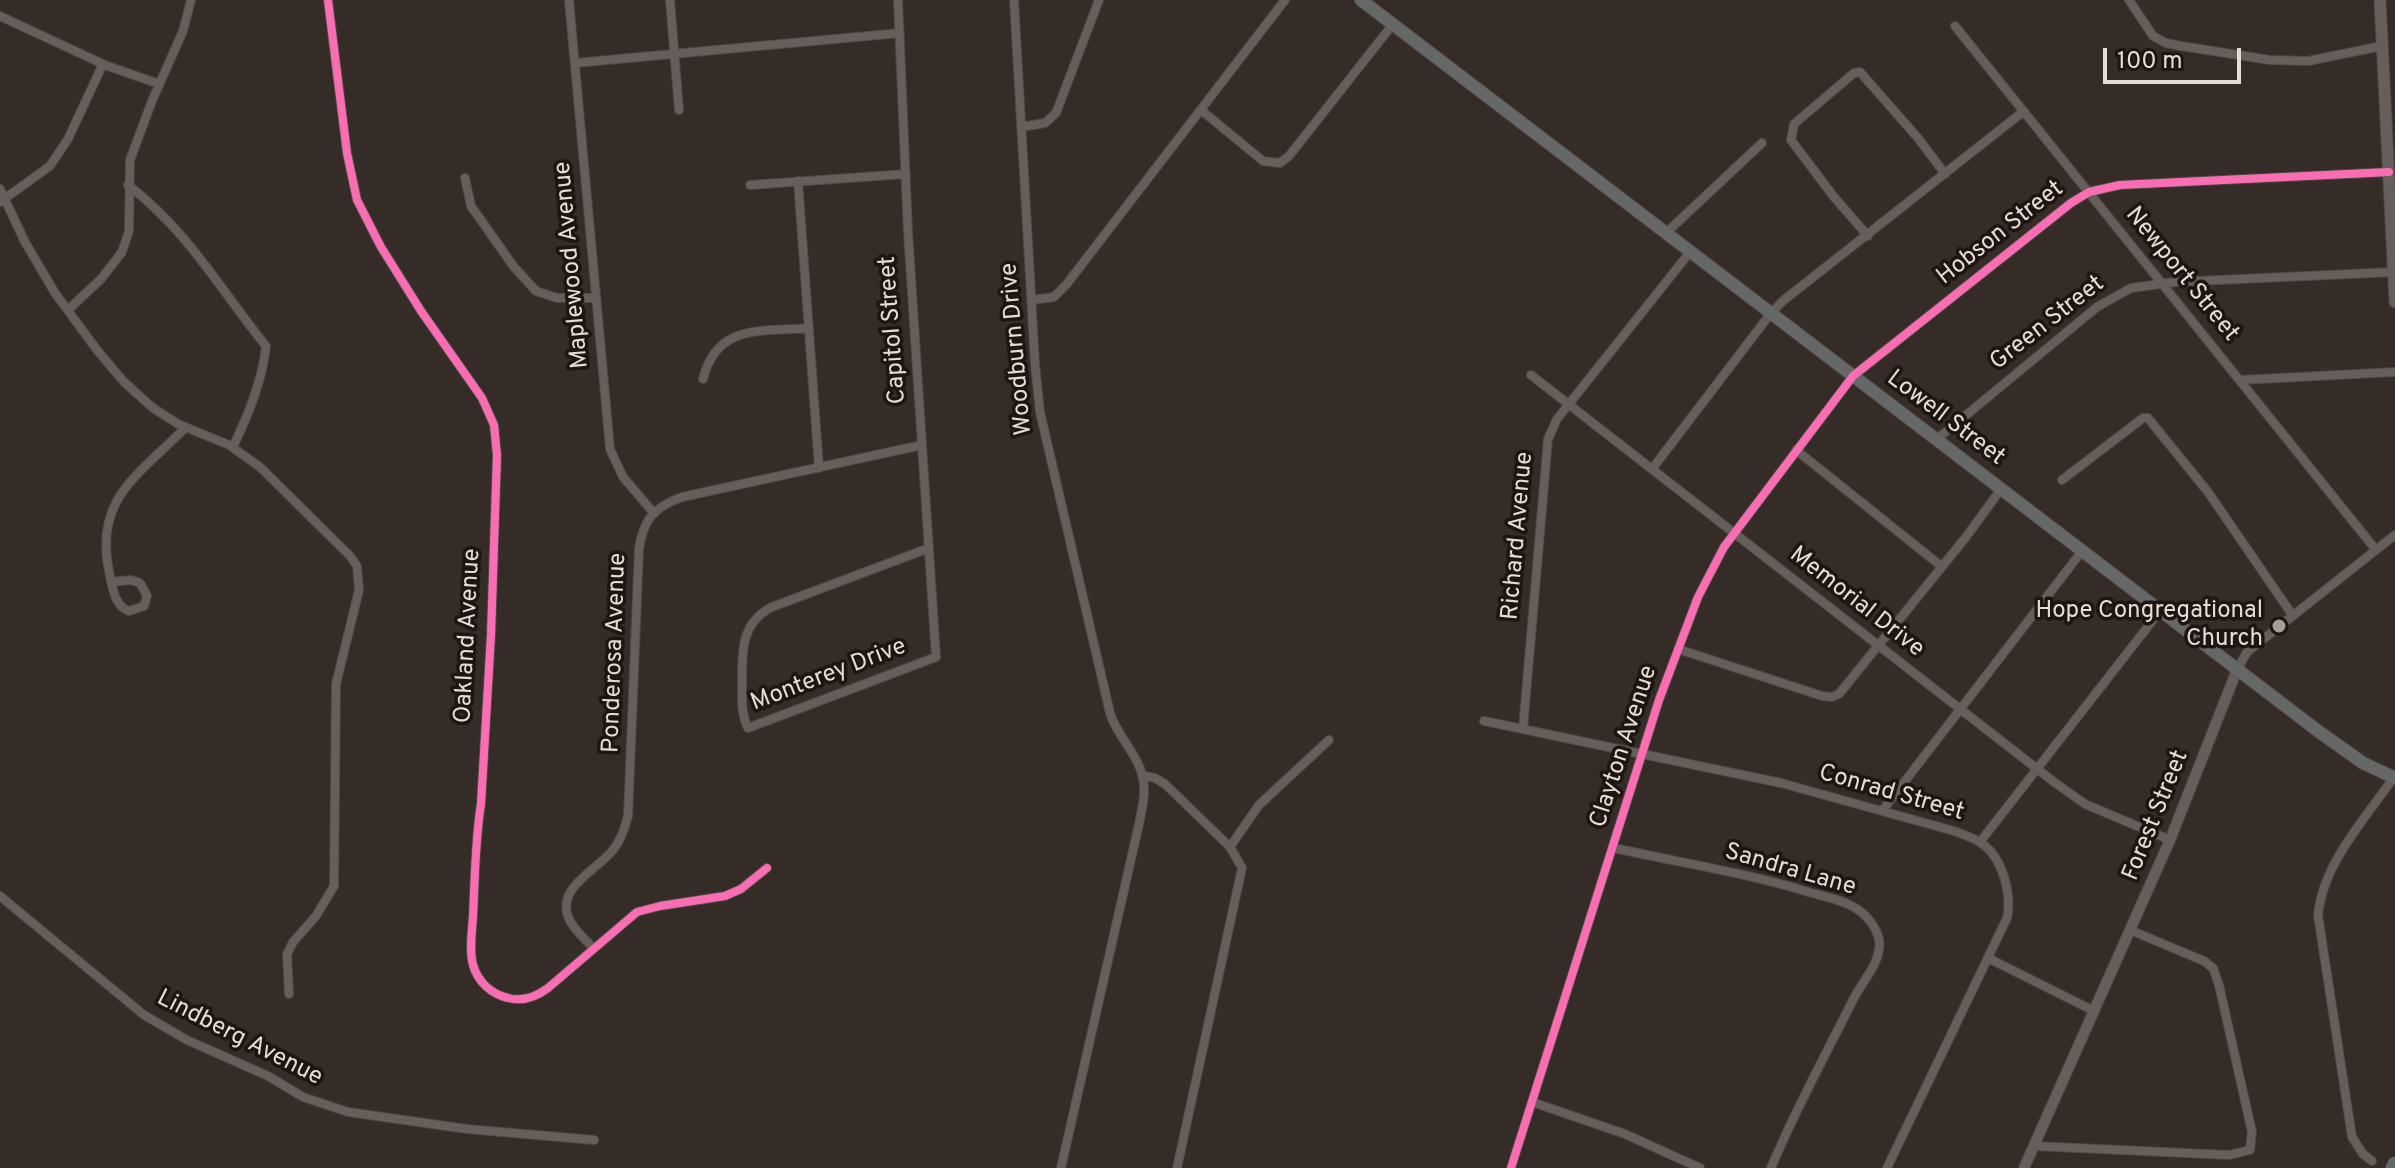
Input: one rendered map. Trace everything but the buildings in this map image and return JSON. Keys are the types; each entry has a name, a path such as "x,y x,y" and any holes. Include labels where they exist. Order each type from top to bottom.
{"main road":[{"name":"Lowell Street","path":"1361,0 2237,670 2345,751 2372,768 2395,777"},
{"path":"2380,0 2395,302"}],"street":[{"path":"68,310 101,279 122,252 129,231 130,160 183,31 191,0"},
{"name":"Oakland Avenue","path":"328,0 347,153 357,200 381,247 482,398 494,425 497,455 491,635 471,954 480,980 491,991 505,998 528,998 548,988 637,912 725,896 741,889 767,868"},
{"name":"Maplewood Avenue","path":"569,0 610,449 623,477 653,512"},
{"path":"670,0 679,110"},
{"name":"Capitol Street","path":"898,0 936,657"},
{"name":"Woodburn Drive","path":"1014,0 1037,389 1044,433 1114,724 1142,775"},
{"path":"1021,127 1045,123 1056,113 1099,0"},
{"path":"1032,300 1048,299 1060,292 1285,0"},
{"path":"2129,0 2153,36 2181,46 2270,60 2308,61 2382,46"},
{"path":"0,16 103,64 159,84"},
{"path":"1201,110 1263,161 1280,163 1289,156 1393,24"},
{"name":"Newport Street","path":"1955,26 2376,550"},
{"path":"575,63 900,33"},
{"path":"3,200 50,166 68,139 103,64"},
{"path":"1868,236 1791,140 1794,124 1854,73 1860,72 1945,174"},
{"path":"1652,469 1771,313 2024,111"},
{"path":"1666,233 1762,143"},
{"name":"Hobson Street","path":"1853,376 2089,192 2120,185 2389,172"},
{"path":"750,185 906,174"},
{"path":"465,178 471,206 514,267 536,291 557,298 596,298"},
{"path":"798,181 819,468"},
{"path":"128,185 157,207 180,232 266,346 255,395 233,447"},
{"path":"0,189 25,242 68,310 124,382 153,408 186,427 233,447 280,486 357,566 359,590 336,684 334,886 287,954 289,994"},
{"name":"Richard Avenue","path":"1523,729 1545,452 1552,429 1690,252"},
{"name":"Green Street","path":"1936,440 2097,307 2131,288 2162,283 2394,272"},
{"path":"703,379 717,348 738,334 809,328"},
{"path":"2240,380 2395,372"},
{"name":"Memorial Drive","path":"1531,375 2085,804 2170,840"},
{"name":"Clayton Avenue","path":"1511,1168 1678,649 1710,572 1734,533 1853,376"},
{"path":"2062,480 2143,418 2151,422 2208,492 2293,616"},
{"path":"111,582 131,580 140,583 147,596 144,606 135,611 124,610 117,602 111,582 104,542 112,508 125,490 186,427"},
{"path":"653,512 665,503 682,497 922,445"},
{"path":"1796,450 1941,566"},
{"path":"1678,649 1832,697 1848,686 2001,489"},
{"name":"Ponderosa Avenue","path":"593,948 570,922 566,904 573,887 611,852 628,816 639,549 644,526 653,512"},
{"name":"Forest Street","path":"2024,1168 2170,840 2237,670 2247,652 2395,535"},
{"name":"Monterey Drive","path":"929,548 772,607 759,616 747,631 742,648 743,718 748,728 936,657"},
{"path":"1882,811 2082,551"},
{"path":"1980,842 2160,611"},
{"name":"Conrad Street","path":"1484,721 1781,783 1954,831 1980,842 1992,853 2008,891 2010,906 2007,918 1887,1168"},
{"path":"1230,847 1259,805 1329,740"},
{"path":"1061,1168 1139,824 1144,797 1142,775 1165,784 1230,847 1240,863 1241,877 1177,1168"},
{"path":"2372,1161 2363,1154 2352,1137 2318,915 2324,888 2332,871 2395,777"},
{"name":"Sandra Lane","path":"1614,848 1765,880 1838,901 1856,908 1869,919 1877,932 1880,946 1876,961 1814,1076 1771,1168"},
{"name":"Lindberg Avenue","path":"0,896 144,1015 187,1040 268,1076 303,1097 348,1112 467,1129 594,1140"},
{"path":"2034,1146 2229,1155 2250,1150 2252,1132 2213,968 2204,961 2130,930"},
{"path":"1988,958 2094,1011"},
{"path":"1532,1102 1625,1134 1700,1168"}],"cycle path":[{"path":"328,0 347,153 357,200 381,247 482,398 494,425 497,455 491,635 471,941 472,959 478,977 496,994 514,999 534,996 548,988 637,912 725,896 741,889 767,868"},
{"path":"1511,1168 1659,700 1698,597 1724,547 1853,376 2089,192 2120,185 2389,172"}],"place":[{"name":"Hope Congregational Church","path":"2279,626"}]}
